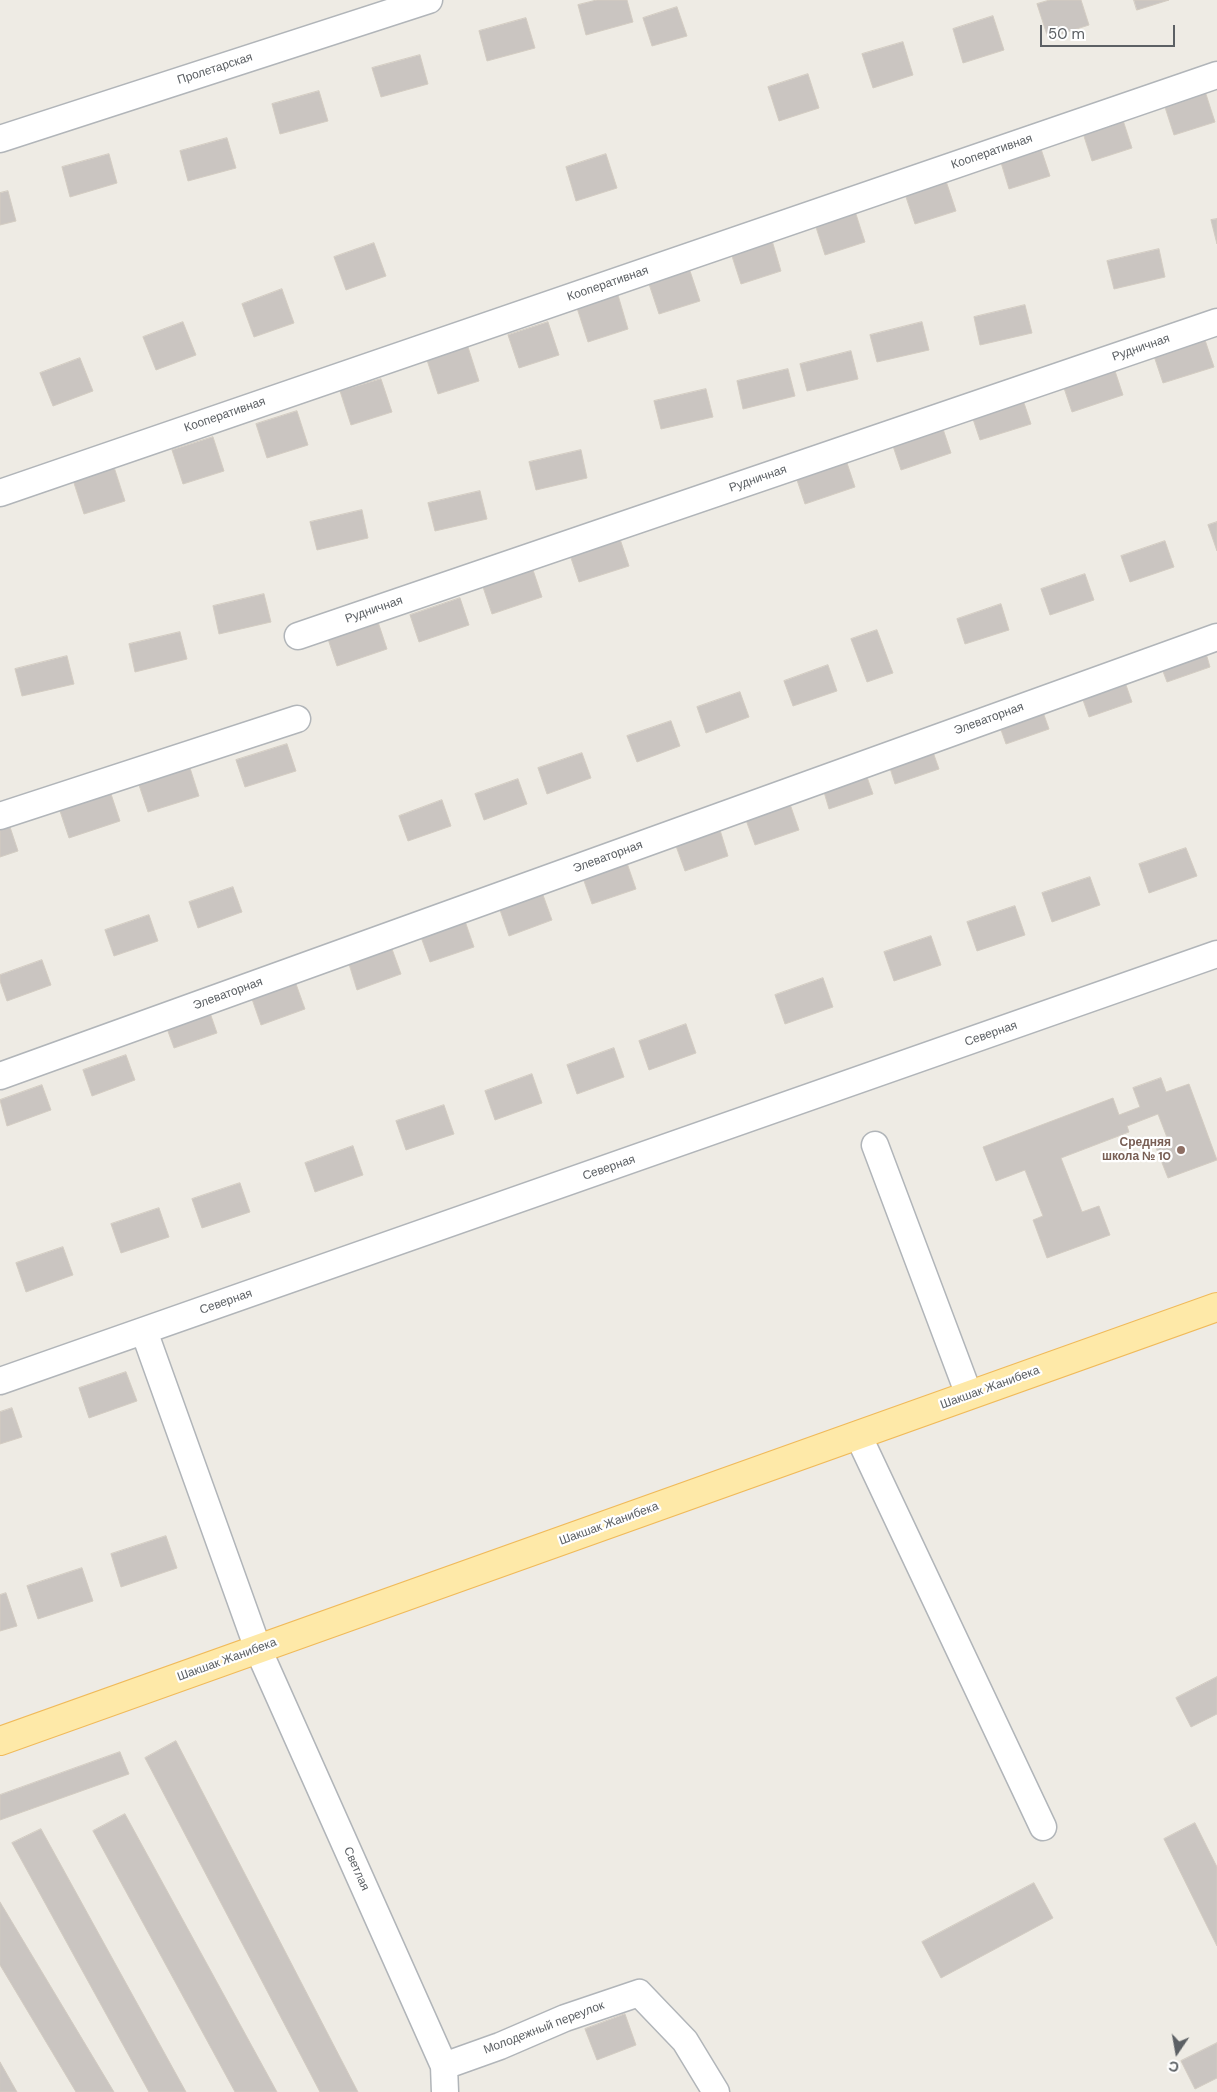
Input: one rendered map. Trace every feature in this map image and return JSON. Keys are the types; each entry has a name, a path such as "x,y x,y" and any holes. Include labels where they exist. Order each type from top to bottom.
{"main road":[{"name":"Шакшак Жанибека","path":"0,1741 1217,1307"}],"street":[{"name":"Пролетарская","path":"0,139 429,0"},
{"name":"Кооперативная","path":"0,493 1217,75"},
{"name":"Рудничная","path":"298,636 1217,322"},
{"name":"Элеваторная","path":"0,1076 1217,637"},
{"path":"0,816 297,720"},
{"name":"Северная","path":"0,1381 1217,954"},
{"path":"875,1145 969,1395"},
{"name":"Светлая","path":"144,1331 258,1649 444,2066 445,2092"},
{"path":"858,1435 1043,1827"},
{"name":"Молодежный переулок","path":"444,2066 500,2046 565,2018 639,1993 685,2041 716,2092"}],"building":[{"path":"597,0 627,0 633,22 586,35 578,5"},
{"path":"1050,0 1081,0 1089,25 1048,38 1037,4"},
{"path":"1134,0 1169,0 1137,10"},
{"path":"677,7 687,36 652,46 643,18"},
{"path":"993,16 1004,50 963,63 953,29"},
{"path":"526,18 535,48 487,61 479,31"},
{"path":"903,42 913,75 873,88 862,54"},
{"path":"420,55 428,84 381,97 372,68"},
{"path":"808,74 819,108 779,121 768,87"},
{"path":"1204,88 1215,122 1174,135 1163,101"},
{"path":"319,91 328,121 280,134 272,104"},
{"path":"1121,114 1132,148 1092,161 1081,127"},
{"path":"227,138 236,168 188,181 180,151"},
{"path":"1039,143 1050,176 1009,189 999,156"},
{"path":"109,154 117,183 70,197 62,167"},
{"path":"606,154 617,188 576,201 566,167"},
{"path":"945,178 956,211 915,224 904,191"},
{"path":"8,191 16,221 0,225 0,193"},
{"path":"854,208 865,242 825,255 814,221"},
{"path":"1217,219 1217,244 1211,220"},
{"path":"771,237 781,271 741,284 730,250"},
{"path":"374,243 386,276 346,290 334,257"},
{"path":"1159,249 1165,277 1114,289 1107,261"},
{"path":"689,268 700,301 659,314 648,281"},
{"path":"282,289 294,323 254,337 242,304"},
{"path":"618,295 628,329 588,342 577,308"},
{"path":"1025,305 1032,333 980,345 974,317"},
{"path":"183,322 196,355 156,370 143,337"},
{"path":"548,322 559,355 519,368 508,335"},
{"path":"922,322 929,350 877,362 870,335"},
{"path":"1205,340 1214,367 1163,383 1154,356"},
{"path":"468,347 479,381 438,394 427,360"},
{"path":"851,351 858,379 807,391 800,364"},
{"path":"80,358 93,391 53,406 40,373"},
{"path":"1114,368 1123,395 1072,412 1063,385"},
{"path":"788,369 795,396 743,409 737,381"},
{"path":"381,379 392,412 351,425 340,391"},
{"path":"706,389 713,417 661,429 654,401"},
{"path":"1022,397 1031,424 980,440 971,413"},
{"path":"297,411 308,445 267,458 256,424"},
{"path":"942,426 951,453 901,470 892,443"},
{"path":"213,437 224,471 183,484 172,450"},
{"path":"581,450 587,478 536,490 529,462"},
{"path":"846,460 855,487 805,504 796,477"},
{"path":"114,467 125,501 84,514 73,480"},
{"path":"480,491 487,519 435,531 428,503"},
{"path":"362,510 368,538 317,550 310,522"},
{"path":"1217,522 1217,551 1208,525"},
{"path":"620,539 629,566 579,582 570,555"},
{"path":"1165,541 1174,567 1130,582 1121,556"},
{"path":"533,570 542,597 492,614 483,587"},
{"path":"1085,574 1094,600 1050,615 1041,589"},
{"path":"264,594 271,622 219,634 213,606"},
{"path":"460,598 469,625 419,642 410,615"},
{"path":"1001,604 1009,630 965,644 957,619"},
{"path":"378,622 387,649 337,666 328,639"},
{"path":"877,630 893,673 867,682 851,639"},
{"path":"180,632 187,659 135,672 129,644"},
{"path":"1205,650 1210,667 1167,682 1161,666"},
{"path":"67,656 74,684 22,696 15,669"},
{"path":"828,665 837,691 793,706 784,681"},
{"path":"1126,685 1132,702 1089,717 1083,700"},
{"path":"740,692 749,717 706,733 697,707"},
{"path":"1043,712 1049,729 1006,744 1000,727"},
{"path":"671,721 680,746 637,762 627,736"},
{"path":"287,744 296,771 245,787 236,760"},
{"path":"933,752 939,769 895,784 890,768"},
{"path":"582,753 591,778 547,794 538,768"},
{"path":"190,768 199,796 148,812 139,785"},
{"path":"867,777 873,794 829,809 824,792"},
{"path":"518,779 527,804 484,820 475,794"},
{"path":"111,794 120,821 69,838 60,811"},
{"path":"442,800 451,826 408,841 399,816"},
{"path":"790,804 799,830 755,845 746,820"},
{"path":"9,824 18,851 0,857 0,827"},
{"path":"720,830 728,856 685,871 676,846"},
{"path":"1186,848 1197,876 1149,893 1139,864"},
{"path":"627,863 636,889 592,904 583,878"},
{"path":"1090,877 1100,905 1052,922 1042,893"},
{"path":"233,887 242,912 198,928 189,902"},
{"path":"543,895 552,920 509,936 500,910"},
{"path":"1015,906 1025,935 977,951 967,922"},
{"path":"149,915 158,941 114,956 105,930"},
{"path":"465,921 474,947 430,962 421,937"},
{"path":"931,936 941,965 894,981 884,952"},
{"path":"392,949 401,974 357,990 349,964"},
{"path":"42,960 51,985 7,1001 0,981 0,975"},
{"path":"823,978 833,1007 785,1024 775,995"},
{"path":"296,984 305,1009 261,1025 252,999"},
{"path":"208,1007 217,1033 174,1048 165,1023"},
{"path":"686,1024 696,1053 649,1070 639,1041"},
{"path":"614,1048 624,1077 577,1094 567,1065"},
{"path":"126,1055 135,1080 92,1096 83,1070"},
{"path":"532,1074 542,1103 495,1120 485,1091"},
{"path":"1161,1078 1166,1092 1189,1084 1217,1160 1168,1178 1155,1145 1168,1140 1158,1114 1127,1126 1129,1132 1061,1158 1082,1212 1099,1206 1110,1235 1047,1258 1033,1220 1043,1216 1025,1170 996,1181 983,1147 1113,1098 1119,1115 1140,1107 1133,1088"},
{"path":"42,1085 51,1110 7,1126 0,1100"},
{"path":"444,1105 454,1134 406,1150 396,1121"},
{"path":"353,1146 363,1175 315,1192 305,1163"},
{"path":"240,1183 250,1212 202,1228 192,1199"},
{"path":"159,1208 169,1237 121,1253 111,1224"},
{"path":"63,1247 73,1275 26,1292 16,1263"},
{"path":"126,1372 137,1401 89,1418 79,1388"},
{"path":"12,1408 22,1437 0,1444 0,1412"},
{"path":"166,1536 177,1568 121,1587 111,1554"},
{"path":"82,1568 93,1601 38,1619 27,1586"},
{"path":"6,1593 17,1626 0,1631 0,1595"},
{"path":"1217,1677 1217,1714 1191,1727 1176,1698"},
{"path":"176,1741 358,2092 320,2092 145,1758"},
{"path":"120,1752 129,1774 0,1820 0,1795"},
{"path":"125,1814 277,2092 235,2092 93,1831"},
{"path":"1195,1823 1217,1867 1217,1946 1164,1839"},
{"path":"41,1829 186,2092 149,2092 12,1843"},
{"path":"1034,1883 1053,1918 941,1978 922,1942"},
{"path":"0,1902 114,2092 76,2092 0,1965"},
{"path":"625,2014 636,2045 597,2060 585,2029"},
{"path":"1217,2043 1217,2078 1195,2089 1181,2061"},
{"path":"0,2062 17,2092 0,2092"}],"place":[{"name":"Средняя школа № 10","path":"1181,1150"}]}
